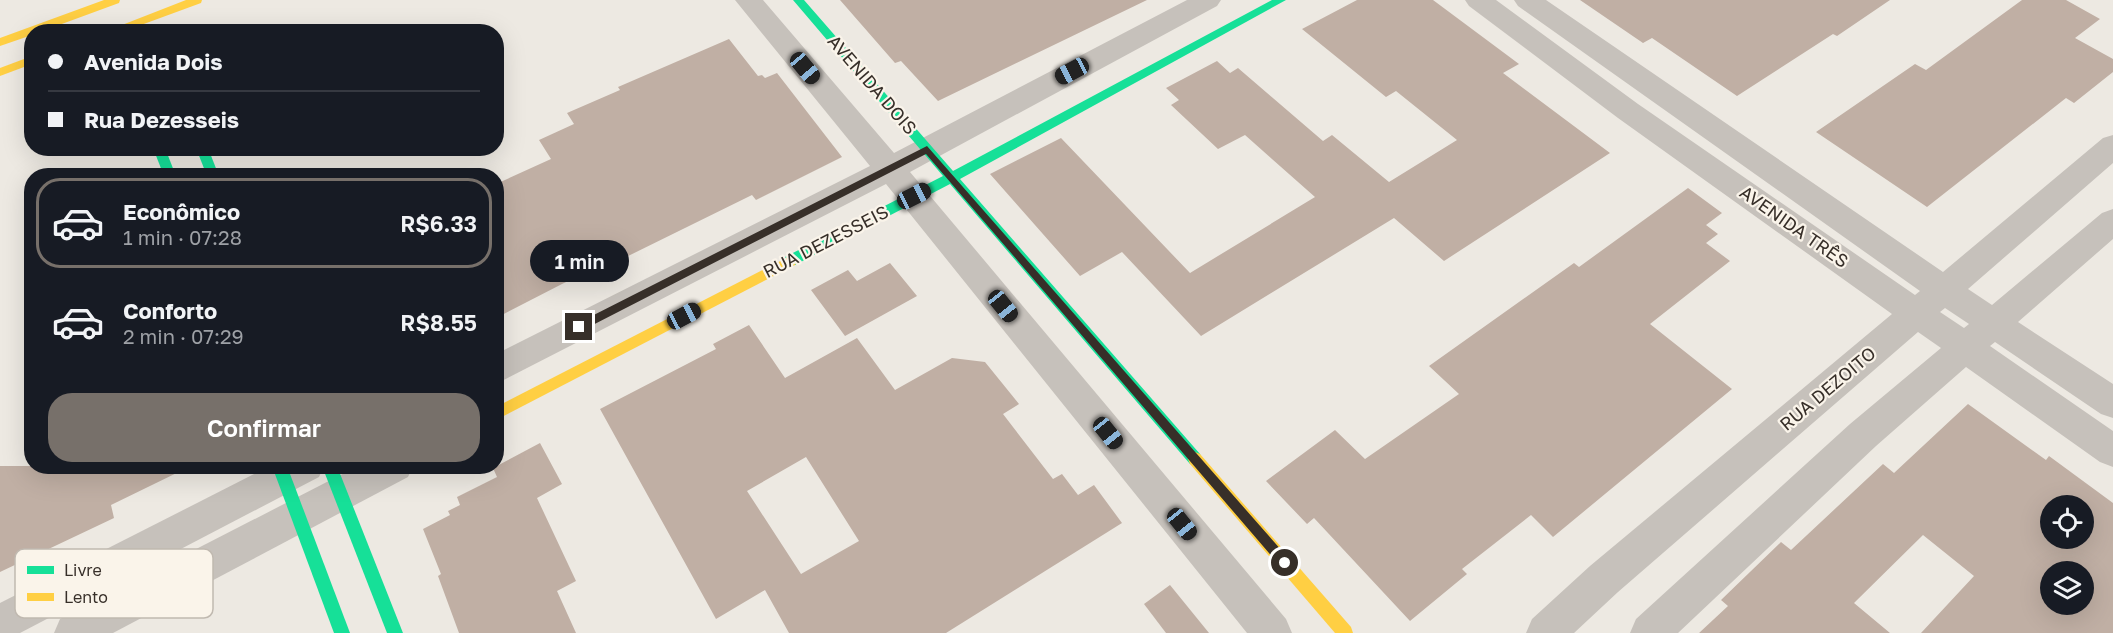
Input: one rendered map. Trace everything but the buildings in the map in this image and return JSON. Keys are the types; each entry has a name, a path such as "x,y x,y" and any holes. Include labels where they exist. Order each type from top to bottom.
{"street":[{"path":"143,0 153,24"},
{"path":"132,24 197,0"},
{"path":"748,0 914,196 1272,633"},
{"name":"AVENIDA DOIS","path":"798,0 1345,633"},
{"name":"RUA DEZESSEIS","path":"504,366 890,169 1208,0"},
{"name":"RUA DEZESSEIS","path":"504,410 953,177 1281,0"},
{"name":"AVENIDA TRÊS","path":"1478,0 1628,111 2113,451"},
{"name":"AVENIDA TRÊS","path":"1527,0 1944,290 2113,403"},
{"path":"47,24 108,1 112,24"},
{"path":"0,42 24,33"},
{"path":"0,72 24,63"},
{"name":"RUA DEZOITO","path":"1546,633 1613,572 2113,146"},
{"path":"1650,633 1863,435 2113,221"},
{"path":"140,549 281,474"},
{"path":"290,474 297,515 342,633"},
{"path":"213,559 297,515 335,481 363,474"},
{"path":"335,481 395,633"},
{"path":"0,623 15,615"},
{"path":"74,633 102,618"}],"traffic: fast":[{"path":"798,0 1195,459"},
{"path":"790,261 953,177 1281,0"},
{"path":"162,156 167,168"},
{"path":"205,156 210,168"},
{"path":"282,474 342,633"},
{"path":"332,474 395,633"}],"traffic: slow":[{"path":"49,24 115,0"},
{"path":"131,24 197,0"},
{"path":"0,42 24,33"},
{"path":"0,72 24,63"},
{"path":"504,410 790,261"},
{"path":"1195,459 1345,633"}],"route":[{"path":"579,327 927,149 1285,563"}]}
